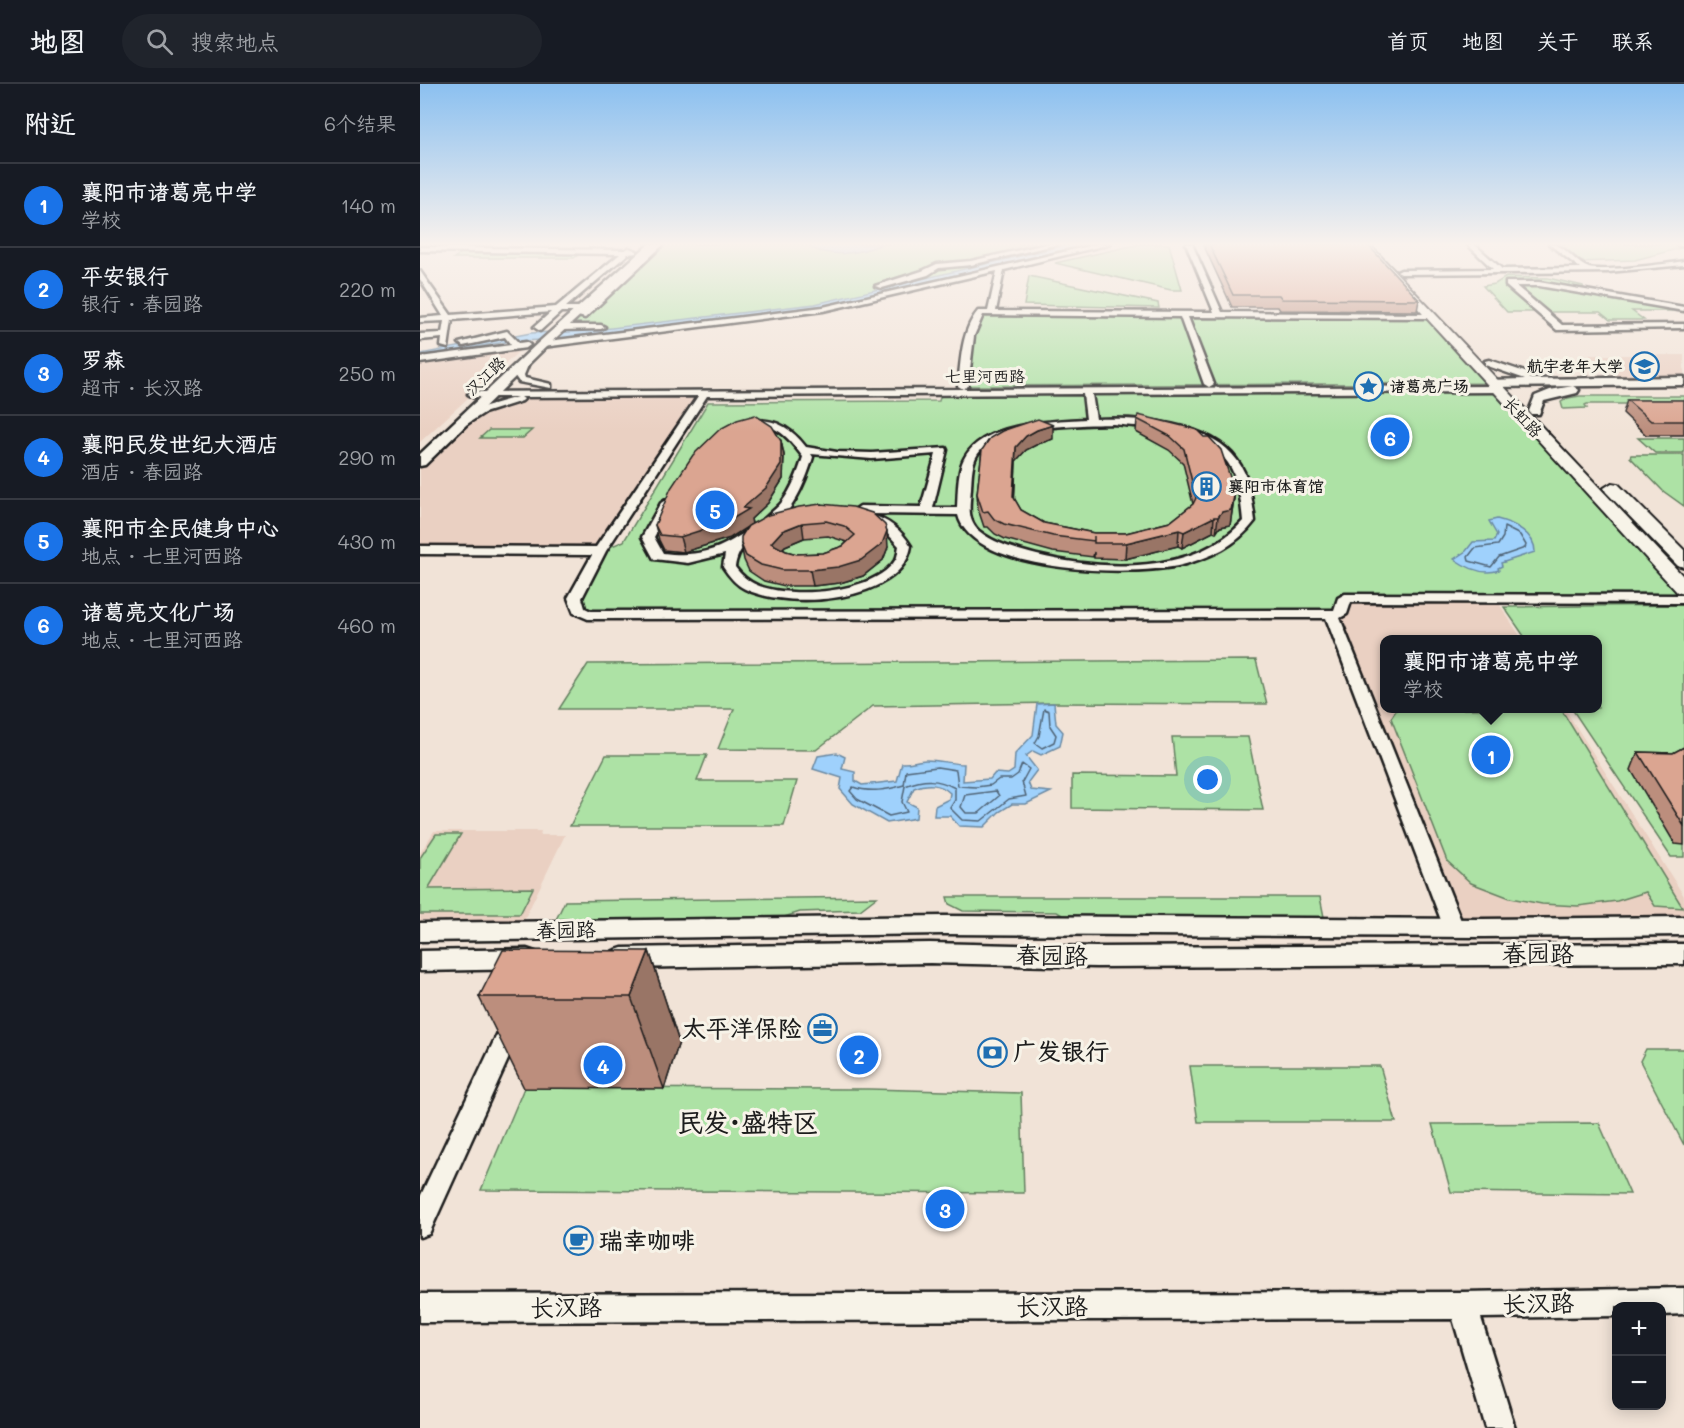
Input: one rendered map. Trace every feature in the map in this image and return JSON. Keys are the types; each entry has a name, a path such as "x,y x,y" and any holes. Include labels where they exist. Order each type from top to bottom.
{"highway":[{"name":"长虹路","path":"1421,307 1503,386 1684,588"},
{"name":"长虹路","path":"1435,307 1489,363 1503,386 1535,411 1681,555"}],"main road":[{"name":"汉江路","path":"420,462 459,424 485,391 514,341 541,329 566,307"},
{"name":"汉江路","path":"443,421 524,363 587,307"},
{"path":"1489,363 1515,374 1536,379 1582,385 1684,387"},
{"path":"1503,386 1684,381"},
{"path":"1535,411 1539,399 1582,385"},
{"name":"春园路","path":"420,932 944,925 1454,928 1684,926"},
{"name":"春园路","path":"602,958 930,953 1096,957 1684,954"},
{"name":"春园路","path":"420,961 544,965"}],"street":[{"path":"441,307 448,318 445,346"},
{"path":"420,320 585,309 588,307"},
{"path":"651,321 766,307"},
{"path":"543,344 833,307"},
{"path":"992,312 993,307"},
{"path":"1216,307 1219,314"},
{"path":"1535,307 1560,328 1684,326"},
{"path":"963,386 975,320 981,314 992,312 1430,316"},
{"path":"1183,314 1209,384"},
{"path":"562,329 616,325"},
{"path":"529,330 541,329"},
{"path":"514,341 518,332"},
{"path":"420,337 446,334"},
{"path":"420,350 514,341"},
{"path":"420,360 514,341"},
{"path":"524,363 519,375 522,380 536,385 576,390"},
{"name":"七里河西路","path":"485,391 1209,384 1503,386"},
{"name":"七里河西路","path":"576,390 1087,391 1503,386"},
{"path":"459,424 480,411 504,403 576,390"},
{"path":"1087,391 1090,422"},
{"path":"705,392 600,551 575,598 579,610 588,615 1340,614 1345,598 1684,599"},
{"path":"1113,421 1155,426 1200,437 1218,446 1229,456 1241,479 1246,493 1249,521 1228,543 1211,551 1183,560 1145,567 1108,569 1046,562 998,546 972,532 962,512 969,458 979,446 995,437 1019,429 1113,421"},
{"path":"674,491 648,537 658,556 683,560 708,558 760,529 778,516 795,493 808,457 791,434 774,423 733,426"},
{"path":"802,449 857,457 942,450 926,511"},
{"path":"741,540 731,553 729,567 737,579 755,589 780,595 810,597 841,593 868,585 890,573 902,560 905,546 899,534 884,524 844,510 962,512"},
{"path":"760,529 793,518"},
{"path":"420,549 600,551"},
{"path":"1331,614 1454,928"},
{"path":"420,1225 520,1009"},
{"name":"长汉路","path":"420,1308 1463,1305 1684,1301"},
{"path":"1463,1305 1500,1428"}],"shaded area":[{"path":"526,345 468,398 420,442 420,360"},
{"name":"航宇老年大学","path":"1589,355 1684,355 1684,378 1617,378"},
{"path":"705,392 600,551 420,550 420,462 459,424 504,403 528,397 573,393"},
{"path":"1345,598 1496,599 1519,635 1380,635 1380,713 1568,713 1684,896 1684,926 1454,928 1331,614"},
{"path":"434,831 541,831 540,835 565,835 524,920 420,920 420,853"}],"green space":[{"path":"584,307 833,307 823,309 543,344"},
{"path":"1101,307 1159,307 1159,308"},
{"path":"1502,307 1684,307 1684,311 1632,311 1644,320 1610,320 1600,312 1507,312"},
{"path":"981,313 1430,316 1492,383 963,386 969,343"},
{"path":"1497,389 1684,588 1684,599 1345,598 1340,614 588,615 579,610 581,584 600,551 624,541 708,402 939,401 942,390"},
{"path":"1580,396 1684,396 1684,404 1587,404 1585,405 1587,408 1563,409 1561,402"},
{"path":"489,430 532,430 523,438 480,438"},
{"path":"1638,438 1684,438 1684,453 1655,453"},
{"path":"1631,455 1684,455 1684,506 1663,491 1630,457"},
{"path":"1684,605 1684,857 1671,857 1575,713 1602,713 1602,635 1523,635 1504,607"},
{"path":"1256,660 1267,704 1054,703 873,706 816,750 718,749 734,709 559,709 588,664"},
{"path":"1394,713 1563,713 1683,908 1655,906 1646,892 1617,901 1578,906 1542,904 1510,898 1471,883 1447,861 1391,718"},
{"path":"1172,737 1248,737 1263,810 1072,808 1072,775 1176,776"},
{"path":"606,755 707,755 697,781 797,781 784,826 570,826"},
{"path":"436,834 461,834 428,889 533,888 520,914 420,914 420,858"},
{"path":"877,897 860,910 800,912 752,927 551,930 565,901"},
{"path":"947,897 1320,897 1326,927 1082,926 1057,912 963,911 949,904"},
{"path":"1646,1049 1684,1049 1684,1145 1640,1061"},
{"path":"1190,1066 1380,1066 1396,1122 1198,1122"},
{"path":"524,1088 869,1089 1021,1093 1024,1193 481,1190"},
{"path":"1599,1123 1630,1194 1451,1192 1432,1124"}],"water":[{"path":"792,307 821,307 577,338 505,342 420,357 420,354 531,333 595,330"},
{"path":"1497,519 1516,526 1527,534 1534,545 1535,552 1501,563 1499,570 1493,572 1475,570 1454,559 1466,551 1473,542 1494,541 1497,535 1489,521"},
{"path":"1054,703 1056,724 1063,732 1060,746 1041,755 1033,751 1026,756 1037,770 1028,782 1031,790 1051,792 1026,804 1012,804 999,812 984,827 959,826 950,816 934,816 935,806 949,799 950,793 942,787 933,785 914,788 907,802 917,807 916,818 887,823 853,804 840,789 842,778 813,769 818,756 837,753 845,757 842,769 855,772 855,781 862,785 897,781 902,763 926,760 964,764 963,781 990,779 995,773 1008,774 1014,770 1015,754 1033,735 1037,704"}],"building":[{"path":"1627,400 1684,400 1684,421 1651,421"},
{"path":"755,415 772,426 781,441 781,465 766,488 743,508 749,509 727,522 680,537 660,535 655,525 671,488 693,455 720,429 737,420"},
{"path":"1138,415 1197,430 1204,437 1209,437 1221,450 1235,492 1231,510 1222,512 1218,517 1184,532 1179,530 1126,543 1094,543 1094,541 1053,536 1004,524 994,519 988,511 983,512 977,494 982,450 990,438 1002,431 1038,419 1053,425 1026,436 1016,447 1013,496 1021,510 1044,523 1094,533 1126,533 1170,522 1193,504 1196,498 1184,449 1170,436 1137,419"},
{"path":"821,504 853,507 872,513 885,525 887,531 882,544 861,560 838,567 782,570 761,565 746,556 741,537 748,526 768,515","holes":["826,521 844,526 855,535 843,546 823,553 797,554 771,543 782,531 802,523"]},
{"path":"1684,747 1684,826 1638,752 1673,753"},
{"path":"503,950 649,951 631,997 479,997"}],"place":[{"name":"航宇老年大学","path":"1644,366"},
{"name":"诸葛亮广场","path":"1368,386"},
{"name":"诸葛亮文化广场","path":"1390,437"},
{"name":"襄阳市体育馆","path":"1207,486"},
{"name":"襄阳市全民健身中心","path":"715,510"},
{"name":"襄阳市诸葛亮中学","path":"1491,755"},
{"name":"太平洋保险","path":"823,1029"},
{"name":"广发银行","path":"992,1052"},
{"name":"平安银行","path":"859,1055"},
{"name":"襄阳民发世纪大酒店","path":"603,1065"},
{"name":"罗森","path":"945,1209"},
{"name":"瑞幸咖啡","path":"578,1241"}],"district":[{"name":"民发·盛特区","path":"748,1123"}]}
